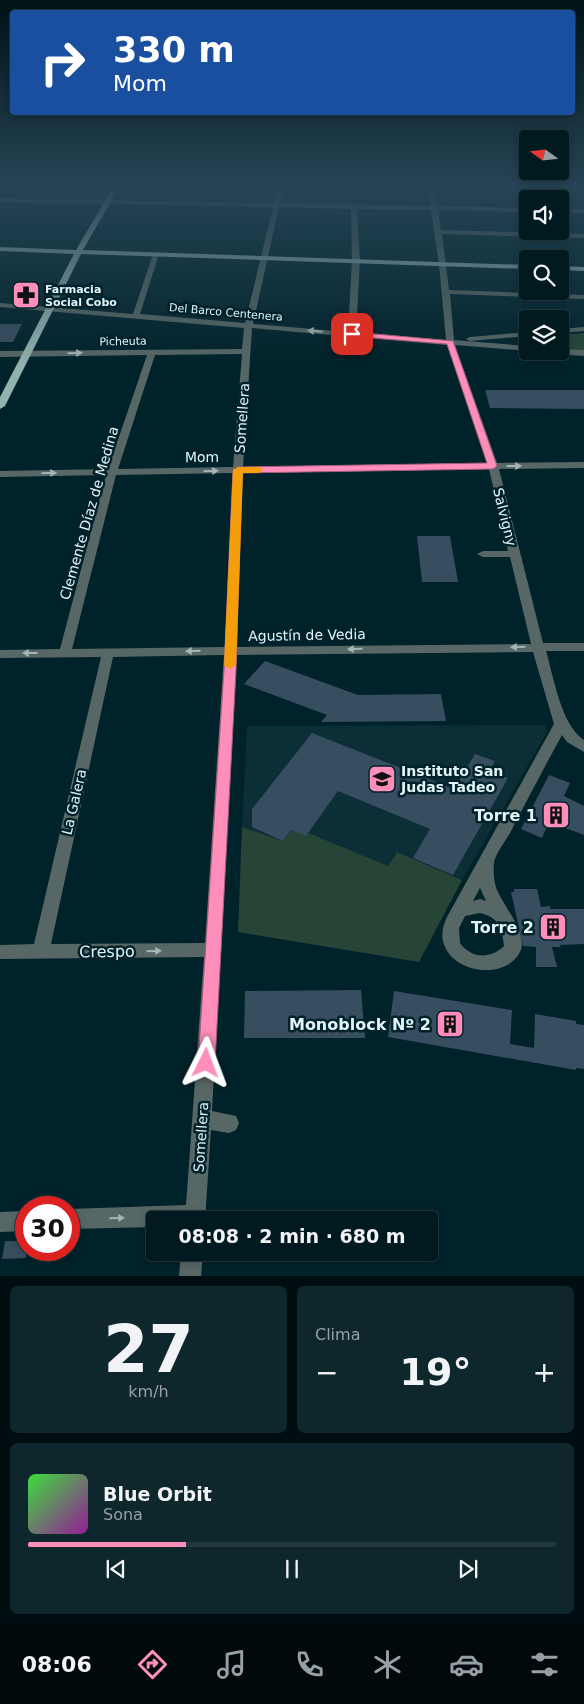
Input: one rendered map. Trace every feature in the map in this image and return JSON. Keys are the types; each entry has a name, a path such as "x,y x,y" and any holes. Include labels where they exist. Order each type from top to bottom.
{"main road":[{"path":"0,406 80,249"},
{"path":"1,250 519,267"},
{"path":"569,268 584,268"}],"street":[{"name":"Somellera","path":"195,1211 203,1119 231,650 238,470 246,352 248,326 267,249"},
{"path":"352,334 356,249"},
{"name":"Salvigny","path":"441,249 450,342 493,466 538,647 561,724 572,739 584,747"},
{"path":"136,316 156,254"},
{"path":"446,292 584,297"},
{"name":"Del Barco Centenera","path":"0,305 519,348"},
{"path":"569,330 584,329"},
{"name":"Del Barco Centenera","path":"450,342 519,335"},
{"name":"Clemente Díaz de Medina","path":"65,653 112,472 152,352"},
{"name":"Picheuta","path":"0,354 246,352"},
{"path":"569,352 584,353"},
{"name":"Mom","path":"0,474 584,465"},
{"path":"483,554 514,554"},
{"name":"Agustín de Vedia","path":"0,654 584,647"},
{"name":"La Galera","path":"41,952 108,652"},
{"path":"460,910 480,906 501,914 509,921 513,949 507,957 498,962 486,964 469,960 455,950 450,935 452,922 561,724"},
{"path":"486,862 488,888 501,914"},
{"name":"Crespo","path":"0,952 213,950"},
{"path":"203,1119 229,1123"},
{"path":"80,1219 146,1218"},
{"path":"0,1222 15,1221"},
{"path":"190,1276 191,1261"}],"shaded area":[{"name":"Instituto San Judas Tadeo","path":"545,725 547,732 462,880 397,852 388,866 294,827 283,841 242,827 247,726"}],"green space":[{"path":"584,333 584,351 569,350 569,334"},
{"path":"242,827 283,841 294,827 388,866 397,852 462,880 419,962 238,932"}],"building":[{"path":"0,324 22,324 13,342 0,342"},
{"path":"485,390 584,390 584,409 490,408"},
{"path":"417,536 450,536 458,582 422,582"},
{"path":"265,661 358,695 441,694 446,721 321,722 327,715 244,684"},
{"path":"312,733 454,789 475,754 495,761 489,771 508,778 453,875 413,858 430,829 338,791 306,836 291,830 283,841 252,827 252,809"},
{"name":"Torre 1","path":"549,775 570,783 564,796 584,806 584,835 557,825 556,827 548,824 542,838 521,829"},
{"name":"Torre 2","path":"514,889 537,889 541,907 550,906 550,909 584,909 584,944 552,947 557,967 536,967 536,947 523,946 511,892 514,892"},
{"path":"361,990 365,1038 244,1038 245,991"},
{"name":"Monoblock Nº 2","path":"394,991 512,1010 510,1044 534,1048 535,1014 576,1021 576,1024 584,1025 584,1069 576,1068 576,1070 388,1037"},
{"path":"5,1241 15,1241 15,1258 2,1259"}],"slow traffic":[{"path":"230,665 238,470 259,470"}],"place":[{"name":"Farmacia Social Cobo","path":"26,295"},
{"name":"Instituto San Judas Tadeo","path":"382,779"},
{"name":"Torre 1","path":"556,815"},
{"name":"Torre 2","path":"553,927"},
{"name":"Monoblock Nº 2","path":"450,1024"}],"route":[{"path":"206,1063 230,670 238,470 493,466 450,342 352,334"}]}
